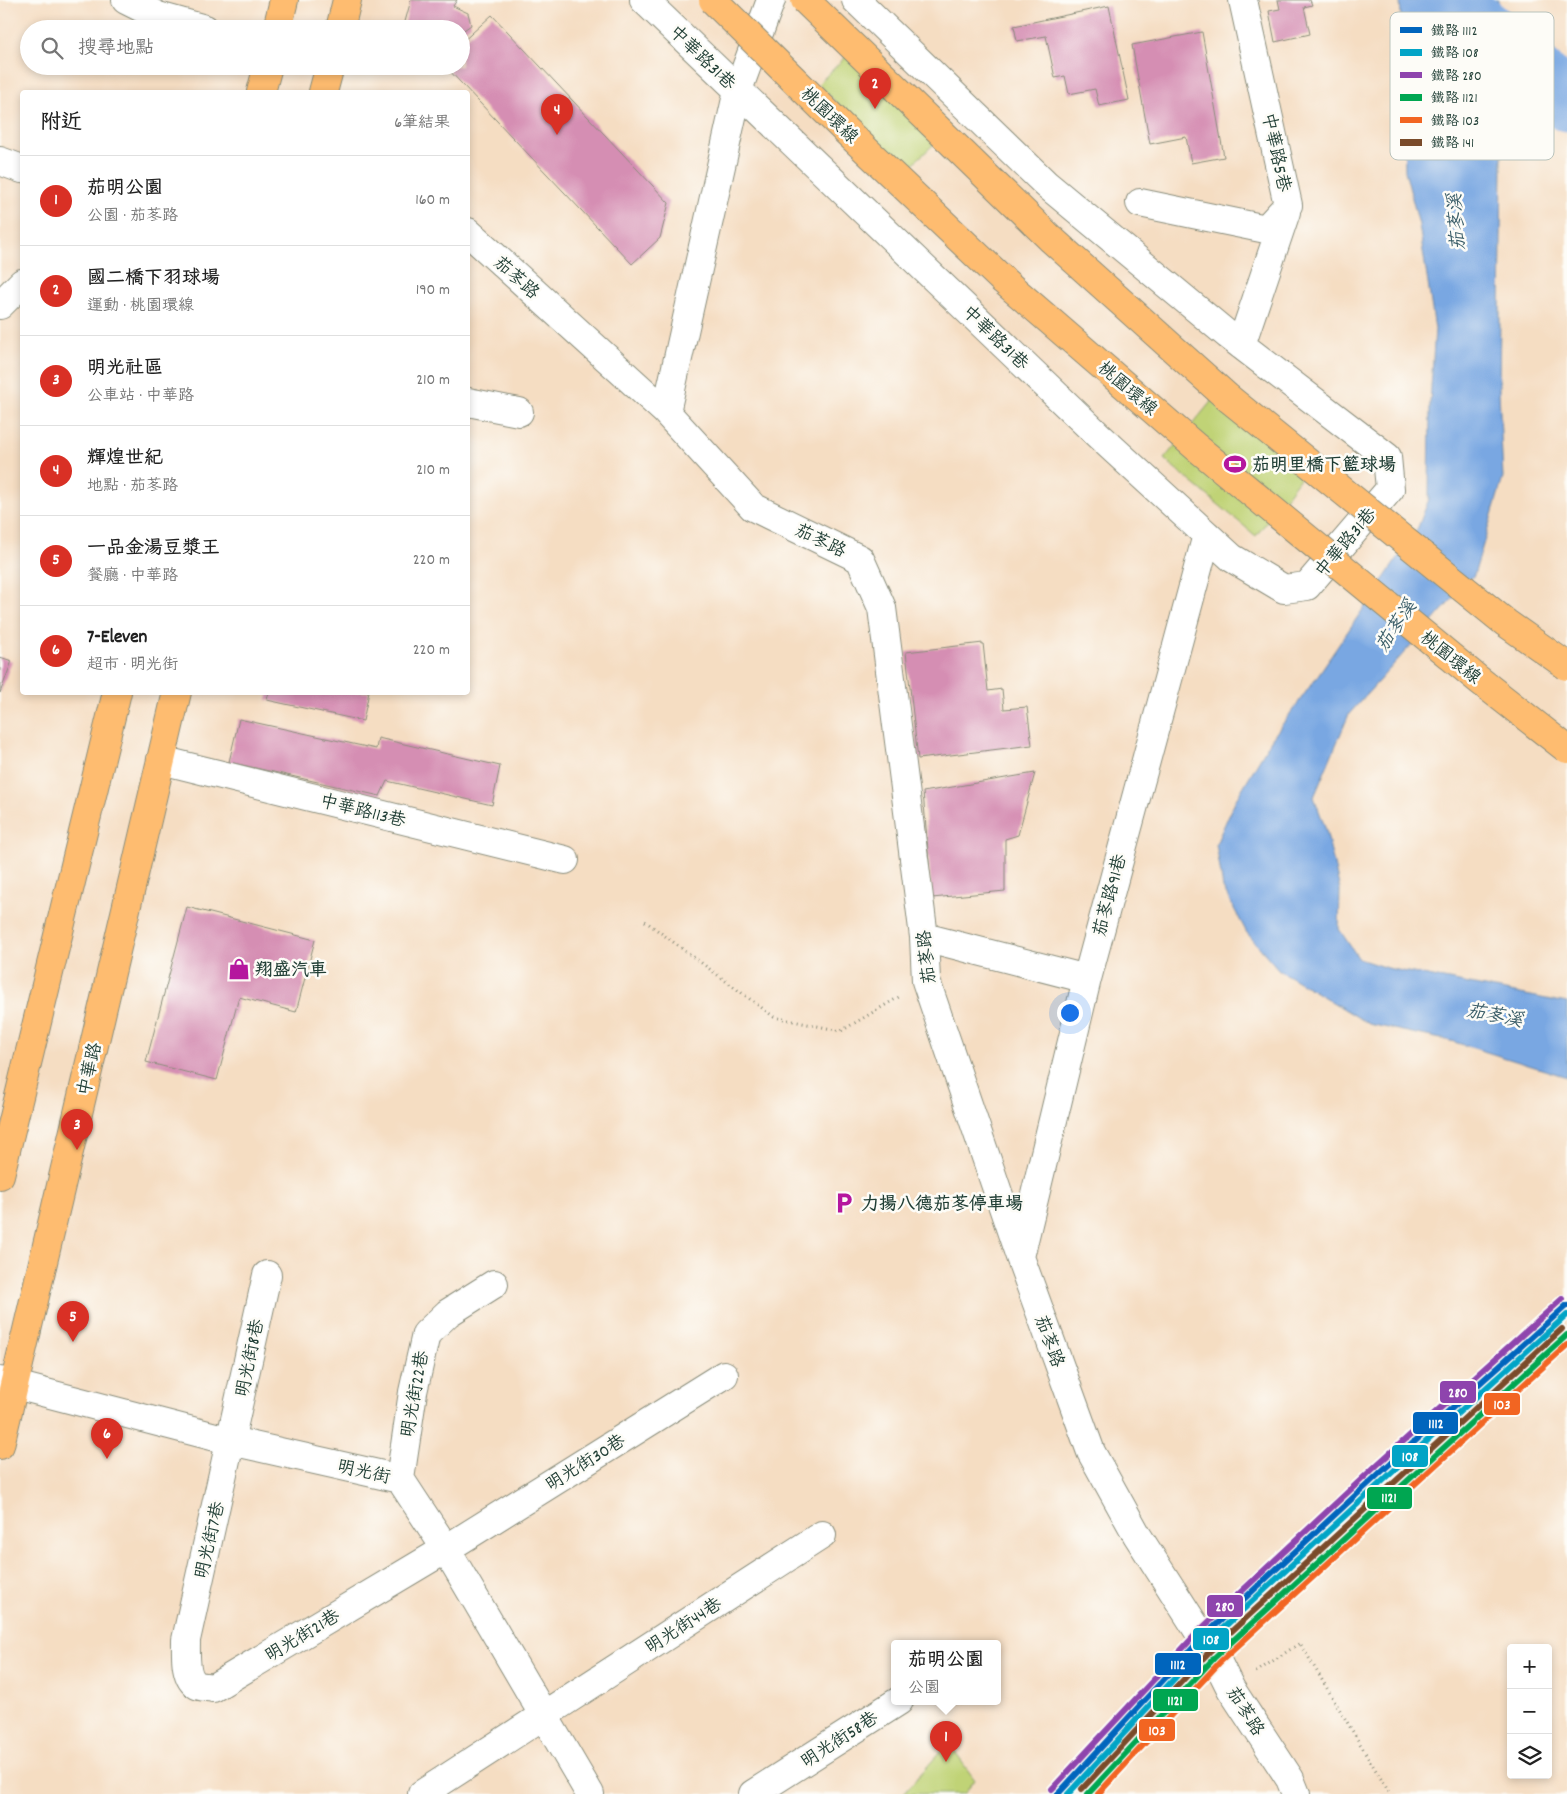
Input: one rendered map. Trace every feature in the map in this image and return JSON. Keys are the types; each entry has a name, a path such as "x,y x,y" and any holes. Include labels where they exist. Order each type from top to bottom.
{"main road":[{"path":"279,20 284,0"},
{"path":"342,20 347,0"},
{"name":"桃園環線","path":"713,0 841,126 1004,281 1204,454 1478,680 1567,749"},
{"path":"805,0 1050,238 1227,397 1506,623 1567,666"},
{"path":"262,90 266,75"},
{"path":"324,90 328,75"},
{"path":"0,1175 115,695"},
{"name":"中華路","path":"0,1445 7,1383 176,695"}],"street":[{"path":"126,0 158,16 172,20"},
{"name":"中華路31巷","path":"644,0 1084,422 1232,558 1284,589 1307,586 1390,488 1386,457 1241,345 1046,184 856,0"},
{"path":"666,412 738,90 770,0"},
{"name":"中華路5巷","path":"1140,203 1266,229 1288,205 1243,0"},
{"path":"0,161 20,168"},
{"path":"1241,345 1288,205"},
{"name":"茄苳路","path":"470,234 666,412 753,508 860,559 882,608 924,937 926,981 1020,1257 1090,1452 1137,1534 1215,1657 1231,1689 1290,1779 1296,1794"},
{"path":"0,305 20,285"},
{"path":"470,402 519,412"},
{"name":"茄苳路91巷","path":"1020,1257 1086,979 1207,535"},
{"name":"中華路113巷","path":"161,760 565,860"},
{"path":"924,937 1086,979"},
{"name":"明光街8巷","path":"231,1441 267,1275"},
{"name":"明光街22巷","path":"400,1479 413,1392 426,1334 448,1313 494,1284"},
{"name":"明光街30巷","path":"446,1549 724,1375"},
{"name":"明光街","path":"7,1383 231,1441 400,1479 446,1549 590,1794"},
{"name":"明光街7巷","path":"186,1640 231,1441"},
{"name":"明光街44巷","path":"422,1794 822,1535"},
{"name":"明光街21巷","path":"186,1640 186,1663 190,1678 196,1685 213,1688 446,1549"},
{"name":"明光街58巷","path":"753,1794 893,1705"}],"path":[{"path":"645,920 774,1017 841,1031 926,981"},
{"path":"1231,1689 1300,1643 1390,1794"}],"green space":[{"path":"856,47 945,134 905,171 818,84"},
{"name":"茄明里橋下籃球場","path":"1214,398 1307,469 1256,536 1164,459"},
{"path":"948,1743 975,1780 964,1794 903,1794"}],"water":[{"path":"1400,0 1498,0 1498,12 1401,12"},
{"name":"茄苳溪","path":"1405,160 1502,160 1499,391 1503,478 1474,575 1349,714 1314,797 1326,830 1340,890 1339,929 1359,959 1387,968 1567,1003 1567,1077 1451,1041 1369,1024 1279,970 1247,933 1223,888 1216,844 1235,801 1271,740 1316,678 1417,530 1429,499 1430,403 1435,329 1419,225 1405,171"}],"building":[{"path":"411,0 457,0 453,6 468,13 470,20 405,20"},
{"path":"1278,0 1310,0 1312,5 1304,7 1310,34 1275,42 1269,11 1280,9"},
{"path":"1109,6 1129,100 1099,106 1095,89 1069,94 1065,76 1055,78 1046,36 1017,41 1014,26"},
{"path":"492,15 669,203 660,238 632,264 470,92 470,90 468,90 454,75 470,75 470,35"},
{"path":"1202,32 1224,157 1191,163 1186,137 1150,144 1132,45"},
{"path":"983,643 988,691 1002,689 1004,709 1027,707 1032,745 918,759 906,652"},
{"path":"0,657 12,661 0,693"},
{"path":"268,695 368,695 363,721 267,700"},
{"path":"239,719 376,749 378,738 500,766 492,805 387,781 380,796 229,762"},
{"path":"1035,773 1018,835 1005,839 1005,891 932,898 923,792"},
{"name":"翔盛汽車","path":"187,907 315,940 296,1012 239,997 217,1080 146,1062"}],"waterway":[{"path":"1447,0 1463,12"},
{"path":"1554,90 1567,102"}],"rail line":[{"name":"280","path":"1052,1789 1198,1632 1378,1464 1562,1299"},
{"name":"1112","path":"1058,1794 1203,1637 1383,1470 1567,1305"},
{"name":"108","path":"1068,1794 1208,1642 1388,1476 1567,1315"},
{"name":"141","path":"1082,1789 1210,1651 1562,1329"},
{"name":"1121","path":"1088,1794 1215,1657 1567,1335"},
{"name":"103","path":"1098,1794 1220,1662 1567,1345"}],"place":[{"name":"國二橋下羽球場","path":"875,109"},
{"name":"輝煌世紀","path":"557,135"},
{"name":"茄明里橋下籃球場","path":"1235,464"},
{"name":"翔盛汽車","path":"239,969"},
{"name":"明光社區","path":"77,1150"},
{"name":"力揚八德茄苳停車場","path":"844,1203"},
{"name":"一品金湯豆漿王","path":"73,1342"},
{"name":"7-Eleven","path":"107,1459"},
{"name":"茄明公園","path":"946,1762"}]}
